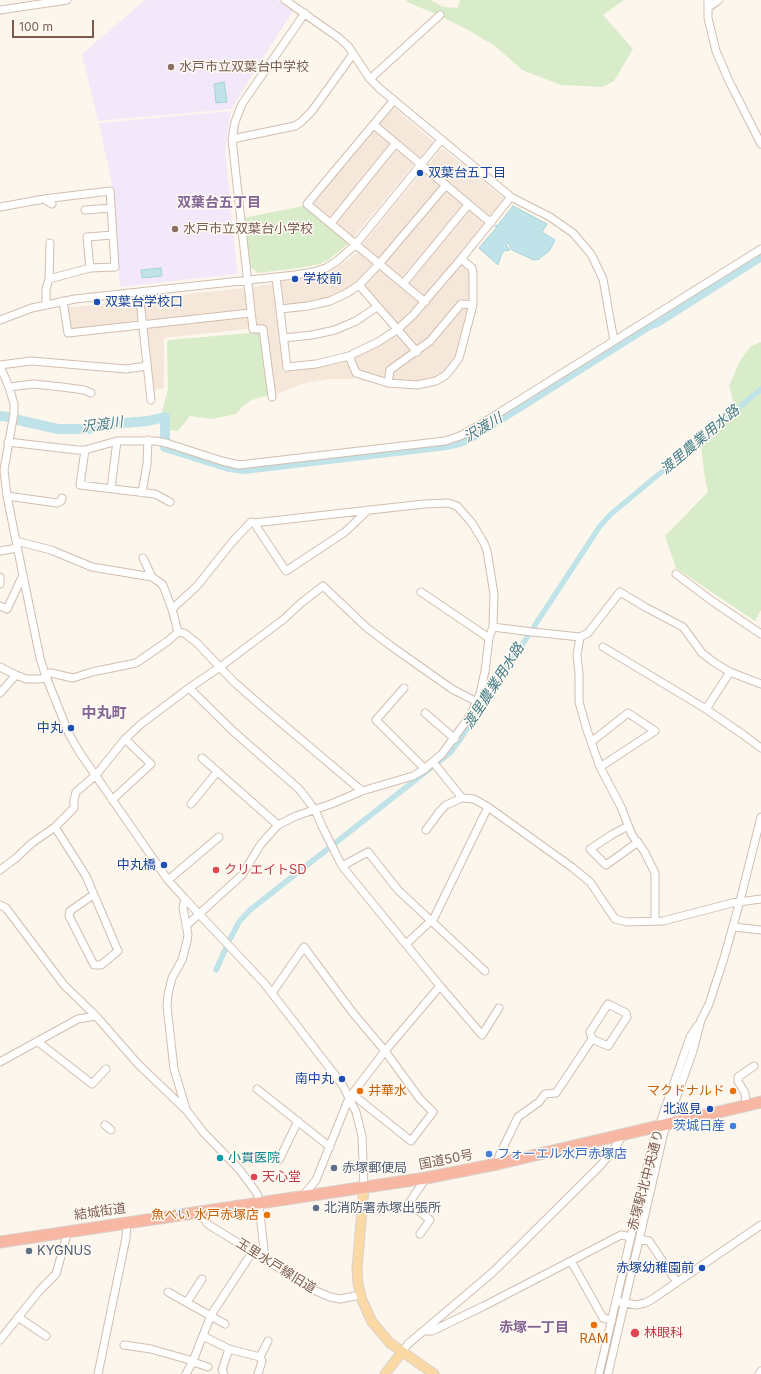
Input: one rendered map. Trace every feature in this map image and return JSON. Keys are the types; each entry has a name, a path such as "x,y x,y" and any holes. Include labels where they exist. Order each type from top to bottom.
{"highway":[{"name":"国道50号","path":"203,1211 426,1178 497,1164 761,1102"},
{"name":"結城街道","path":"0,1242 203,1211"}],"main road":[{"path":"364,1188 357,1269 360,1295 372,1322 390,1343 434,1374"},
{"path":"385,1374 402,1352"}],"street":[{"path":"0,10 67,0"},
{"path":"285,0 339,38 348,46 370,80 511,197 562,224 573,233 591,254 603,279 614,341"},
{"path":"719,0 708,3 708,18 716,51 729,81 761,144"},
{"path":"272,397 263,329 252,329 232,139 235,122 242,104 305,13"},
{"path":"370,80 404,46 440,15"},
{"path":"232,139 295,126 301,122 312,111 353,54"},
{"path":"394,100 307,204 425,302"},
{"path":"374,125 491,223"},
{"path":"0,320 23,311 62,301 276,277 313,272 326,268 337,261 355,245 441,140"},
{"path":"330,223 395,144"},
{"path":"280,310 330,301 347,293 359,285 379,264 446,185"},
{"path":"0,206 110,191 115,267 90,268 50,279"},
{"path":"276,277 287,367 316,364 350,356 398,330 425,302 511,197"},
{"path":"44,199 52,204"},
{"path":"403,284 468,204"},
{"path":"85,210 111,208"},
{"path":"90,268 87,238 113,235"},
{"path":"46,304 46,289 50,279 50,243"},
{"path":"8,442 85,450 118,441 148,440 166,442 222,461 239,464 445,441 460,436 478,426 761,249"},
{"path":"350,356 356,373 388,384 417,385 436,381 446,375 459,358 473,305 472,268 461,259"},
{"path":"359,285 417,352"},
{"path":"139,292 151,400"},
{"path":"62,301 68,333 143,326 250,313"},
{"path":"388,384 390,370 417,352 430,341 461,304 473,305"},
{"path":"283,338 312,335 341,328 356,321 377,307"},
{"path":"147,366 126,369 31,361 0,365 14,404 14,413 4,470 7,496 37,644 46,676 69,734 80,753 168,880 272,993 351,1096 411,1141 433,1112 420,1099 385,1051 353,1013 304,947 272,993"},
{"path":"9,387 34,384 62,386 84,390 91,393"},
{"path":"142,493 147,464 148,440"},
{"path":"111,489 118,441"},
{"path":"85,450 80,485 156,494 170,502"},
{"path":"7,496 57,503 61,501 62,498"},
{"path":"172,609 197,586 223,552 252,522 254,524 424,504 448,503 457,506 472,523 487,551 494,594 493,627 489,638 483,684 477,702 470,716 434,764 413,776 362,791 296,816 278,825 261,844 242,875 186,926"},
{"path":"0,504 9,505"},
{"path":"254,524 286,571 345,532 368,510"},
{"path":"0,551 16,545 51,550 92,567 152,577 162,584 172,609 178,632"},
{"path":"144,558 152,577"},
{"path":"676,574 712,601 761,634"},
{"path":"0,606 8,609 23,575"},
{"path":"0,577 0,584"},
{"path":"0,870 32,843 55,827 74,808 76,792 96,775 125,739 141,724 220,667 323,586 366,627 391,646 452,689 477,702"},
{"path":"421,592 489,638"},
{"path":"493,627 580,637 588,633 620,592 683,627 708,660 730,672 761,684"},
{"path":"0,668 32,680 51,673 73,678 92,672 136,663 168,641 178,632"},
{"path":"178,632 184,634 197,643 234,682 279,722 362,791"},
{"path":"580,637 577,655 579,702 600,767 621,807 628,826 644,851 655,873 655,921"},
{"path":"603,647 706,709 761,748"},
{"path":"706,709 730,672"},
{"path":"0,693 16,675"},
{"path":"189,688 234,732 299,789 315,810 342,866 482,1035 499,1008"},
{"path":"404,688 376,720 425,769"},
{"path":"425,713 454,739"},
{"path":"591,742 628,713 655,731 600,767"},
{"path":"112,800 152,764 125,739"},
{"path":"202,758 278,825"},
{"path":"434,764 462,798"},
{"path":"191,804 217,772"},
{"path":"426,830 446,805 462,798 474,799 488,807 573,868 590,882 615,919 626,922 663,921 740,901 761,900"},
{"path":"406,944 434,918 488,807"},
{"name":"赤塚駅北中央通り","path":"608,1374 646,1215 664,1125 690,1037 709,1004 734,927 761,817"},
{"path":"628,826 590,849 606,865 638,842"},
{"path":"55,827 86,876 118,951 101,965 94,965 69,916 70,911 93,895"},
{"path":"168,880 219,837"},
{"path":"342,866 368,852 398,890 485,971"},
{"path":"185,899 183,908 188,936 186,949 172,978 167,1006 174,1069 187,1111"},
{"path":"0,905 6,908 62,983 96,1016 138,1064 187,1111 204,1133 239,1169 258,1195 265,1259"},
{"path":"734,927 761,930"},
{"path":"302,1197 316,1180 351,1096 385,1051 440,986"},
{"path":"608,1004 626,1013 627,1017 608,1046 592,1038 590,1032 608,1004"},
{"path":"0,1062 78,1020 96,1016"},
{"path":"497,1164 498,1156 518,1117 539,1102 545,1094 556,1093 592,1038"},
{"path":"37,1041 92,1084 106,1069"},
{"path":"746,1105 745,1093 738,1081 738,1077 754,1066"},
{"path":"257,1089 330,1147"},
{"path":"351,1096 362,1136 364,1188"},
{"path":"279,1160 298,1121"},
{"path":"105,1125 111,1130"},
{"name":"赤塚駅北中央通り","path":"599,1374 652,1146 664,1125"},
{"path":"402,1352 408,1344 493,1272 600,1166 620,1140 618,1135"},
{"path":"420,1234 430,1220 409,1203 426,1178"},
{"name":"玉里水戸線旧道","path":"203,1211 206,1222 209,1225 323,1294 340,1298 360,1295"},
{"path":"637,1212 646,1215"},
{"path":"98,1374 126,1238 127,1222"},
{"path":"616,1301 636,1304 645,1303 761,1225"},
{"path":"0,1340 40,1290 56,1274 68,1231"},
{"path":"424,1330 432,1331 491,1303 620,1235 631,1237"},
{"path":"640,1239 649,1241 677,1282"},
{"path":"186,1374 193,1362 211,1316 253,1251"},
{"path":"571,1261 603,1318 612,1320"},
{"path":"187,1302 202,1279"},
{"path":"168,1292 225,1324"},
{"path":"18,1317 46,1336"},
{"path":"203,1336 229,1349 260,1356"},
{"path":"258,1374 262,1361 260,1356 268,1341"},
{"path":"124,1345 151,1349 208,1367"},
{"path":"224,1374 222,1370 229,1349"}],"shaded area":[{"name":"水戸市立双葉台中学校","path":"145,0 277,0 293,11 232,109 98,121 82,54"},
{"path":"393,107 432,140 433,143 419,160 378,124"},
{"name":"水戸市立双葉台小学校","path":"231,111 225,149 237,274 120,287 113,189 99,123"},
{"path":"373,131 391,144 331,218 329,218 312,203"},
{"path":"398,147 416,162 353,238 335,224 335,222"},
{"path":"441,149 443,149 506,200 489,219 426,167"},
{"path":"424,170 442,184 442,187 381,259 378,259 361,246"},
{"path":"446,190 464,204 464,207 404,279 401,279 385,266 385,263"},
{"path":"470,209 486,223 486,225 423,298 408,285 407,282"},
{"path":"358,251 375,265 358,283 346,291 328,299 317,302 284,306 282,304 279,282 311,278 329,272 348,260"},
{"path":"460,265 463,265 470,271 470,301 459,302 427,341 417,349 401,331 415,318"},
{"path":"379,268 420,302 420,305 399,325 397,325 362,284"},
{"path":"274,284 283,371 312,368 347,360 349,361 355,379 328,379 302,384 275,395 273,394 254,325 250,287"},
{"path":"244,288 247,309 245,311 145,321 142,299"},
{"path":"137,300 139,321 137,323 71,330 66,308"},
{"path":"463,308 468,308 469,310 460,346 455,359 447,370 428,380 415,382 393,381 394,370 428,348"},
{"path":"245,317 248,318 248,329 164,338 164,388 153,390 145,330 147,327"},
{"path":"398,333 413,351 386,379 357,370 354,359 355,357 378,346"}],"green space":[{"path":"406,0 430,0 444,7 458,8 460,0 624,0 603,15 633,49 614,81 602,87 561,85 522,70 495,46 468,30 436,14 409,3"},
{"path":"303,206 349,243 330,259 320,264 258,273 249,266 243,218"},
{"path":"260,332 270,395 250,401 236,414 212,419 190,416 178,431 167,430 169,415 161,415 168,389 167,342 169,340"},
{"path":"761,342 761,610 755,621 676,568 665,536 708,492 701,445 736,411 729,386 740,361 750,347"}],"water":[{"path":"224,82 227,102 216,103 214,84"},
{"path":"513,206 547,224 542,232 555,240 550,250 539,259 534,260 512,250 508,243 506,245 510,250 502,253 498,265 479,248 496,228 496,225 497,226"},
{"path":"161,268 162,276 142,278 141,270"}],"waterway":[{"name":"沢渡川","path":"165,445 165,447 229,467 244,469 447,445 460,442 471,437 761,256"},
{"name":"渡里農業用水路","path":"216,970 239,922 250,910 451,752 600,526 611,514 761,389"},
{"name":"沢渡川","path":"0,416 8,417"},
{"name":"沢渡川","path":"18,420 58,429 89,429 100,424 148,421 165,417 165,440"}],"place":[{"name":"水戸市立双葉台中学校","path":"171,67"},
{"name":"双葉台五丁目","path":"420,173"},
{"name":"水戸市立双葉台小学校","path":"175,229"},
{"name":"学校前","path":"295,279"},
{"name":"双葉台学校口","path":"97,302"},
{"name":"中丸","path":"71,728"},
{"name":"中丸橋","path":"164,865"},
{"name":"クリエイトSD","path":"216,870"},
{"name":"南中丸","path":"342,1079"},
{"name":"井華水","path":"360,1091"},
{"name":"マクドナルド","path":"733,1091"},
{"name":"北巡見","path":"710,1109"},
{"name":"茨城日産","path":"733,1126"},
{"name":"フォーエル水戸赤塚店","path":"489,1154"},
{"name":"小貫医院","path":"220,1158"},
{"name":"赤塚郵便局","path":"334,1168"},
{"name":"天心堂","path":"254,1177"},
{"name":"北消防署赤塚出張所","path":"316,1208"},
{"name":"魚べい 水戸赤塚店","path":"267,1215"},
{"name":"KYGNUS","path":"29,1251"},
{"name":"赤塚幼稚園前","path":"702,1268"},
{"name":"RAM","path":"594,1325"},
{"name":"林眼科","path":"635,1333"}],"district":[{"name":"双葉台五丁目","path":"219,203"},
{"name":"中丸町","path":"104,713"},
{"name":"赤塚一丁目","path":"534,1328"}]}
